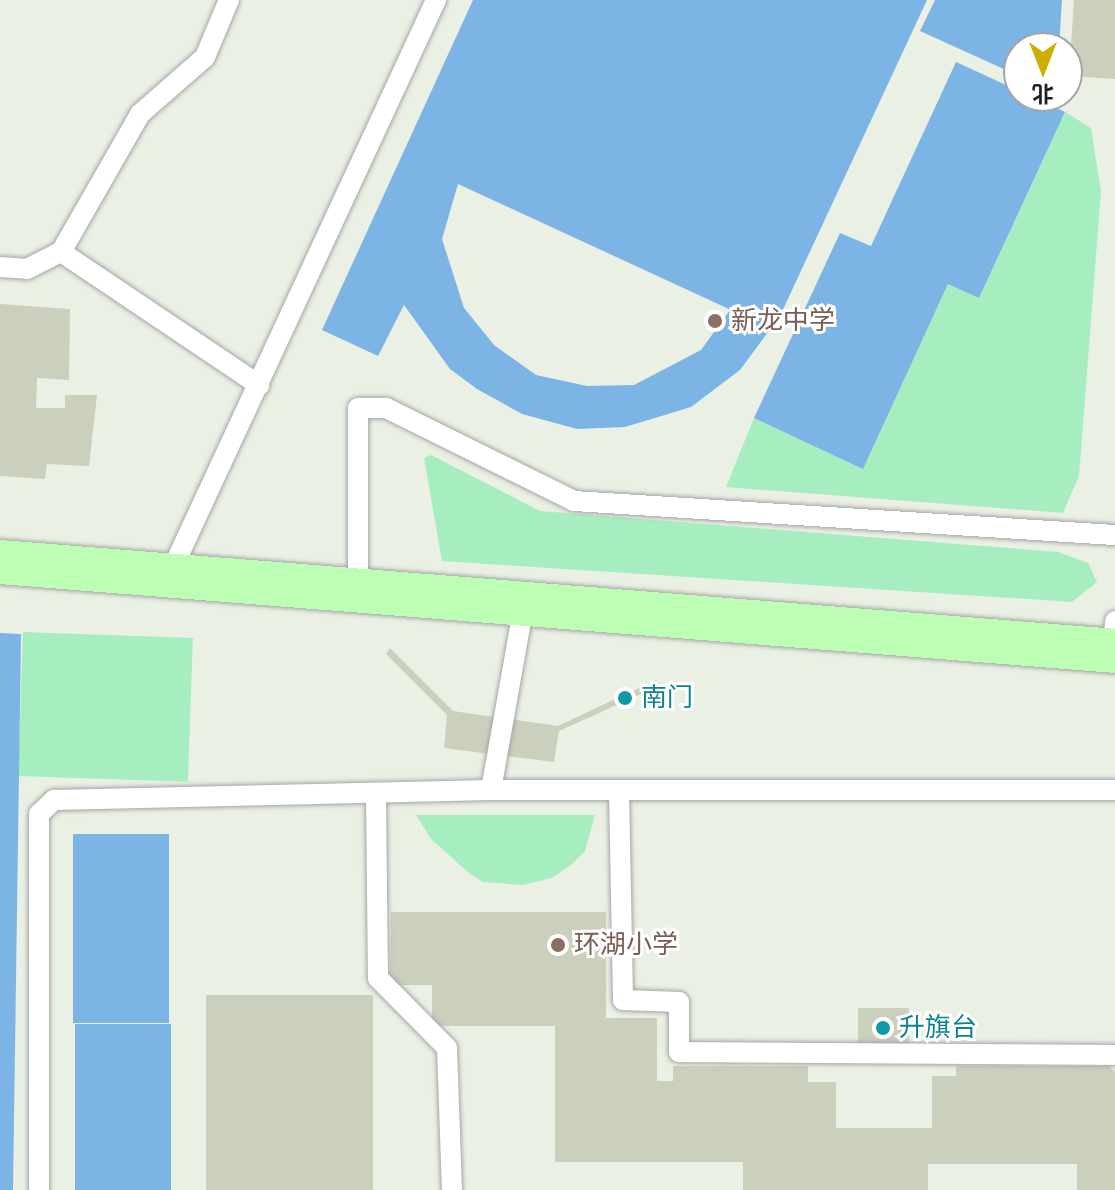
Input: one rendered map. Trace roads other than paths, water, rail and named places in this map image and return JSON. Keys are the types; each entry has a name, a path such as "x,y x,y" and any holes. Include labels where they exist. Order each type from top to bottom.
{"street":[{"path":"0,562 524,604 1114,641"}],"lane":[{"path":"0,267 27,269 61,252 140,114 205,57 229,0"},
{"path":"169,576 436,0"},
{"path":"61,252 259,385"},
{"path":"358,591 358,408 386,408 574,501 1115,535"},
{"path":"491,790 524,604"},
{"path":"39,1190 39,814 54,800 491,790 1115,790"},
{"path":"619,790 623,1000 679,1002 679,1052 1115,1055"},
{"path":"376,793 378,978 447,1048 452,1190"}],"place":[{"name":"新龙中学","path":"715,321"},
{"name":"南门","path":"625,698"},
{"name":"环湖小学","path":"558,945"},
{"name":"升旗台","path":"883,1028"}]}
